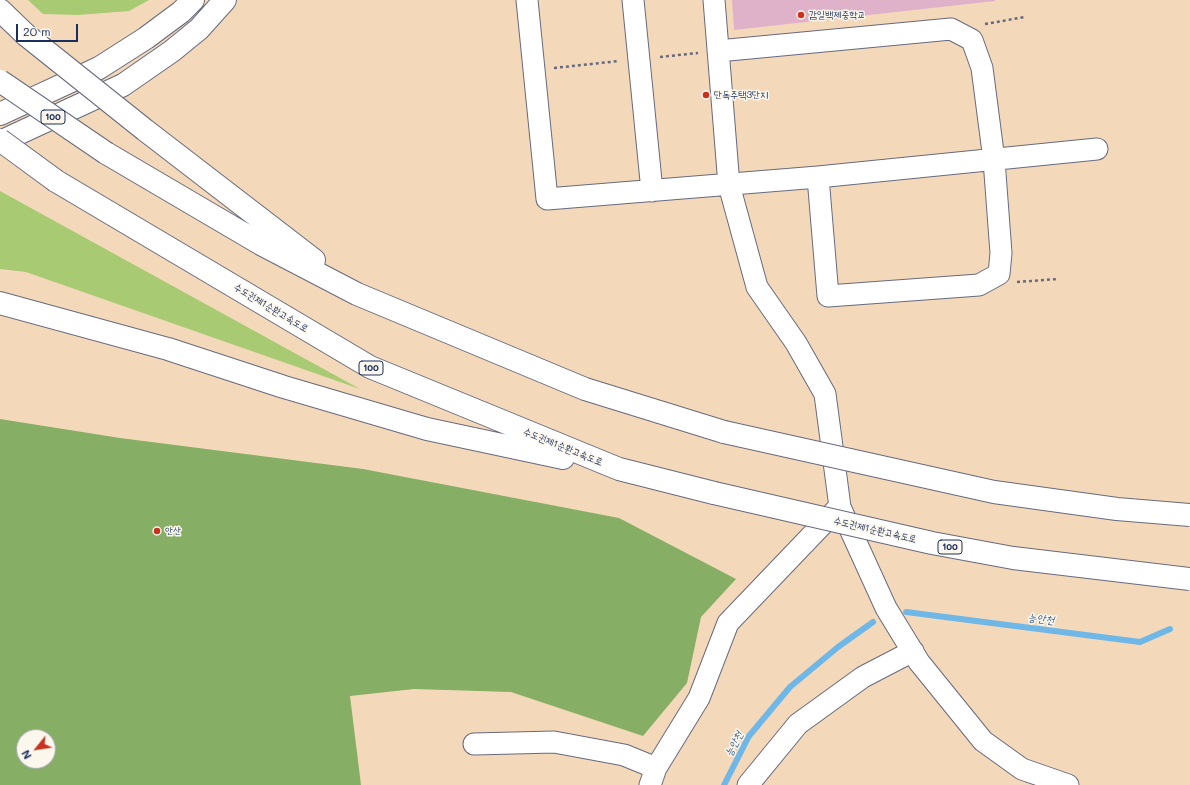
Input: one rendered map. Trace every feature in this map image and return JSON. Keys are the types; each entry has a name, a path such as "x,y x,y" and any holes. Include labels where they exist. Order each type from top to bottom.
{"highway":[{"path":"0,114 99,68 146,38 181,12 193,0"},
{"path":"0,141 123,85 188,38 225,0"},
{"path":"0,10 26,35 145,130 357,294"},
{"name":"100","path":"0,81 106,153 261,244 357,294 585,389 724,432 994,492 1117,509 1190,515"},
{"name":"수도권제1순환고속도로","path":"0,141 56,181 370,367 619,470 939,545 1013,558 1145,575 1190,579"},
{"path":"0,302 168,349 284,387 427,428 619,470"}],"street":[{"path":"527,0 547,199 818,177 1097,149"},
{"path":"632,0 652,191"},
{"path":"714,0 729,185 757,286 796,343 825,394 840,507 886,608 913,651 983,741 1022,770 1068,785"},
{"path":"718,51 951,29 972,40 982,68 994,160 1001,253 999,274 978,285 828,296 818,177"},
{"path":"474,744 554,742 624,755 653,776 699,698 728,623 840,507"},
{"path":"748,785 798,724 863,676 913,651"}],"path":[{"path":"951,29 1025,17"}],"green space":[{"path":"28,0 149,0 129,11 78,15 43,14"},
{"path":"0,191 360,389 26,272 0,269"},
{"path":"0,419 120,438 363,469 619,518 736,579 701,617 687,683 643,736 511,692 414,689 350,696 361,785 0,785"}],"building":[{"name":"감일백제중학교","path":"732,0 995,0 995,1 734,30"}],"waterway":[{"name":"능안천","path":"906,612 1140,642 1170,629"},
{"name":"능안천","path":"724,785 749,736 790,687 838,647 873,622"}],"place":[{"name":"감일백제중학교","path":"801,15"},
{"name":"단독주택3단지","path":"706,95"},
{"name":"안산","path":"157,531"}]}
